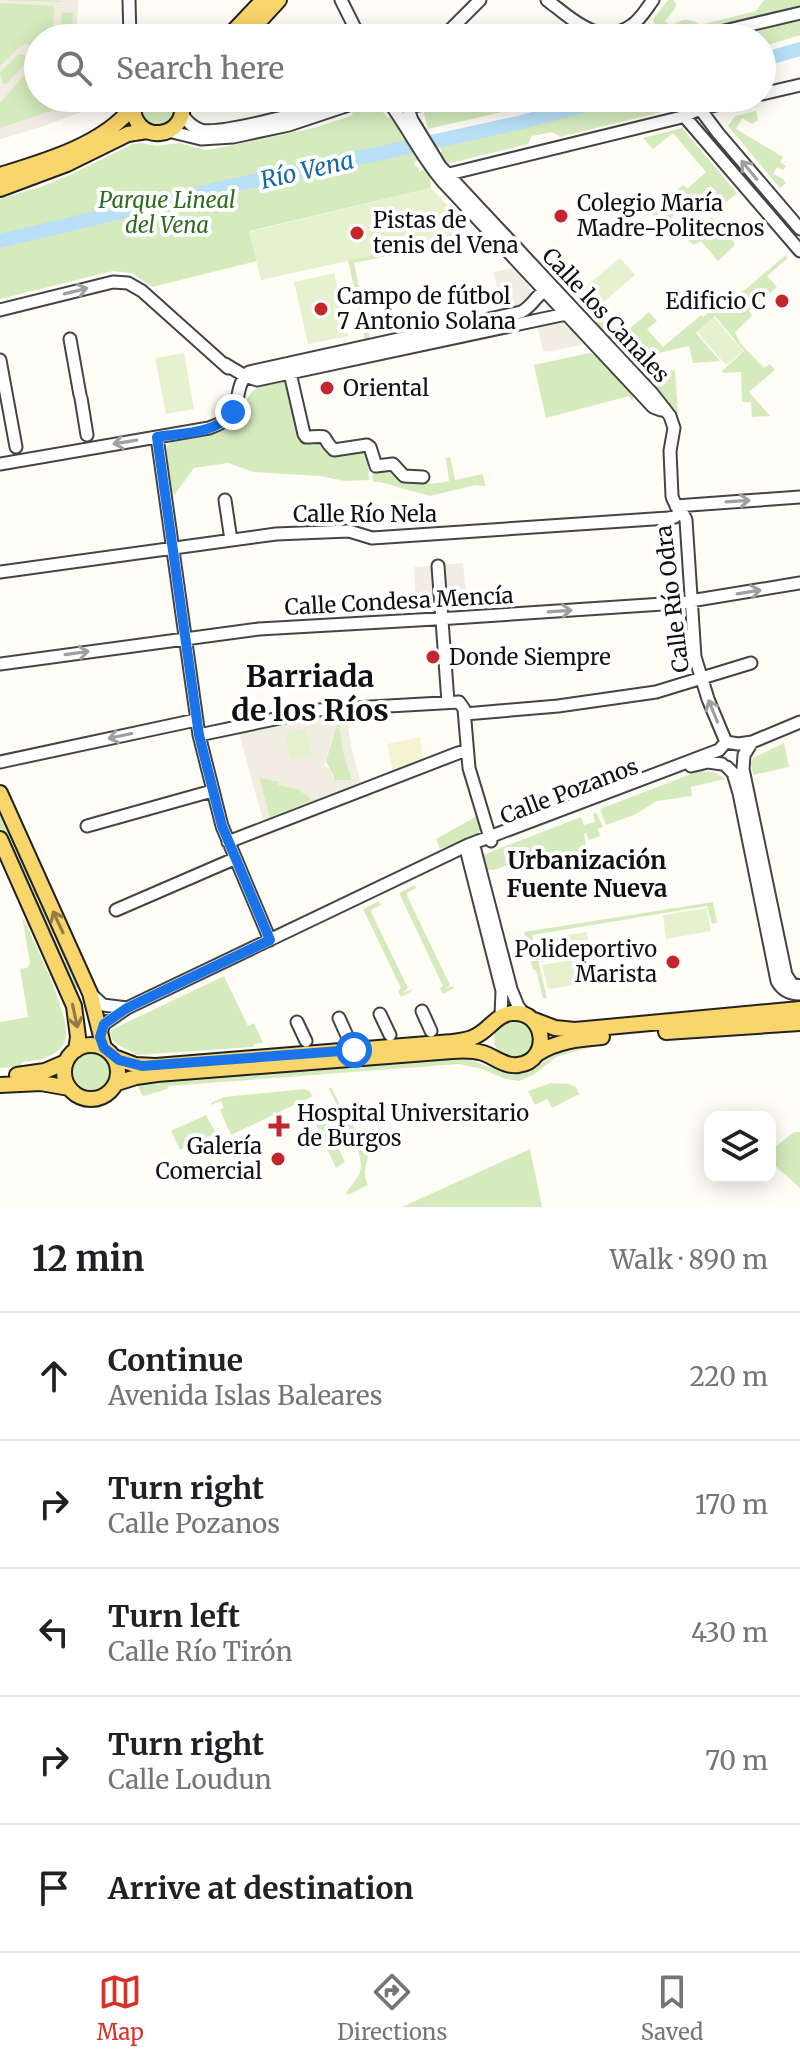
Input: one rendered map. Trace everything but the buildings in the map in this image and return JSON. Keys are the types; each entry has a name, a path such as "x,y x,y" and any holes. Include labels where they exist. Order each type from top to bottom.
{"main road":[{"path":"240,24 263,0"},
{"path":"257,24 279,0"},
{"path":"0,175 83,143 119,121 126,112"},
{"path":"135,112 136,121 147,131"},
{"path":"0,189 67,164 128,134 168,131 179,122 181,112"},
{"path":"0,793 90,993 106,1048 118,1068 117,1083"},
{"path":"0,839 5,858 74,1006 78,1037 65,1077 69,1088"},
{"path":"0,1077 45,1071 91,1045 106,1048 135,1065 156,1066 434,1044 473,1037 497,1020 514,1013 555,1028 575,1030 673,1027"},
{"path":"0,1085 41,1083 69,1088 79,1096 93,1099 107,1095 117,1083 157,1074 452,1051 475,1052 509,1065 521,1065 553,1045 572,1040 797,1016"},
{"path":"528,1017 538,1025 541,1037 537,1054"},
{"path":"497,1020 489,1033 488,1042 497,1059"}],"street":[{"path":"128,0 129,24"},
{"path":"456,24 480,0"},
{"path":"467,24 490,0"},
{"path":"547,0 579,24"},
{"path":"555,0 590,24"},
{"path":"621,24 631,19 647,0"},
{"path":"633,24 653,0"},
{"path":"340,1 352,24"},
{"path":"754,24 800,13"},
{"path":"776,91 800,85"},
{"path":"184,112 186,121 195,127 215,131 302,112"},
{"path":"168,131 201,139 233,137 289,125 328,112"},
{"name":"Calle los Canales","path":"398,112 415,132"},
{"name":"Calle los Canales","path":"409,112 434,172 528,274 664,408 674,428 670,449"},
{"path":"434,172 448,175 693,112"},
{"path":"702,112 794,242"},
{"path":"684,116 794,242"},
{"name":"Calle los Canales","path":"428,156 448,175 553,299 597,341 645,399 655,409 664,408"},
{"path":"508,159 511,172"},
{"path":"0,310 120,281 136,287 225,364 245,376 257,380 290,373 339,356"},
{"path":"0,464 209,428 223,423 233,412 245,376 254,370 544,317 553,299"},
{"path":"385,347 521,312 553,299"},
{"path":"70,339 87,435"},
{"path":"1,364 16,447"},
{"path":"225,364 240,394"},
{"path":"290,373 306,437 322,435 334,450 367,445 376,466 393,464 404,476 423,477"},
{"path":"157,437 199,735 228,842 270,940"},
{"name":"Calle Río Odra","path":"670,449 672,496 686,520 695,653 712,709 734,750"},
{"name":"Calle Río Nela","path":"0,572 276,534 349,531 372,538 436,534 672,517 678,508 800,497"},
{"path":"225,500 231,540"},
{"path":"438,566 448,702"},
{"name":"Calle Condesa Mencía","path":"0,664 259,629 691,601 800,583"},
{"path":"465,714 558,706 661,691 751,663"},
{"path":"199,735 318,710 448,702 461,704 465,714 469,768 491,840"},
{"path":"0,762 196,720"},
{"path":"793,987 776,954 733,773 718,758 800,722"},
{"path":"734,750 743,769 776,954"},
{"name":"Calle Pozanos","path":"106,1048 104,1024 127,1008 431,863 491,840 734,750 738,766 708,762 697,764 491,840"},
{"path":"228,842 466,751"},
{"path":"87,826 212,791"},
{"path":"470,849 511,989 518,1006 528,1017"},
{"path":"116,910 234,859"},
{"path":"478,878 502,991 497,1020"},
{"path":"90,993 103,1005 127,1008"},
{"path":"422,1011 431,1031"},
{"path":"380,1014 390,1035"},
{"path":"339,1018 348,1038"},
{"path":"297,1022 306,1041"}],"shaded area":[{"path":"0,0 78,0 77,24 72,24 73,13 62,12 61,24 53,24 54,6 0,3"},
{"path":"24,45 24,55 18,55 0,72 0,66"},
{"path":"24,65 24,75 0,103 0,74 3,84"},
{"path":"48,112 80,112 0,139 0,128"},
{"path":"518,267 530,289 529,300 524,307 501,311 494,272"},
{"path":"562,320 584,338 584,342 546,352 536,322"},
{"path":"463,563 466,596 416,600 414,567"},
{"path":"346,715 362,786 264,824 239,734 318,717","holes":["337,725 339,725 352,780 334,780 330,769 324,766","307,728 313,755 290,760 285,732","259,777 297,789 310,797 311,801 270,818"]},
{"path":"420,737 423,760 393,772 387,744"}],"green space":[{"path":"0,0 78,0 77,24 24,24 24,112 80,112 0,139"},
{"path":"668,0 673,0 676,7 665,21 669,24 654,24 653,19"},
{"path":"764,0 800,0 800,7 728,24 704,24 756,11"},
{"path":"686,20 698,24 675,24"},
{"path":"800,20 800,35 776,43 776,26"},
{"path":"174,112 167,122 155,126 149,124 142,114"},
{"name":"Parque Lineal del Vena","path":"353,112 383,112 388,118 393,116 420,160 414,162 415,166 419,172 425,168 430,176 431,188 250,231 257,261 152,287 132,273 113,271 0,299 0,199 43,186 133,144 157,146 179,143 205,150 314,128 351,116"},
{"path":"424,112 502,112 428,129"},
{"path":"579,112 661,112 560,137 552,132 532,136 528,144 446,164 438,153 442,152 439,146"},
{"path":"756,112 758,120 752,124 742,118 736,129 783,157 780,162 786,166 783,170 777,167 773,174 786,183 780,188 728,126 735,116"},
{"path":"682,128 737,193 706,215 699,203 697,205 692,200 662,226 650,212 670,200 669,197 683,185 687,189 706,172 673,133 653,149 643,138"},
{"name":"Pistas de tenis del Vena","path":"431,188 462,225 464,235 261,280 249,232"},
{"path":"712,217 735,243 718,261 701,241 694,245 686,239"},
{"path":"460,235 461,240 354,263 370,339 365,340 348,260"},
{"path":"788,253 788,258 767,276 777,287 749,311 752,316 735,332 740,343 764,368 770,364 775,370 749,392 770,416 752,417 751,402 742,402 741,372 723,373 744,351 715,316 696,333 720,361 693,363 689,346 655,354 660,373 675,370 678,413 674,413 665,399 594,324 602,317 620,337 649,312 657,321 647,329 663,347 701,315 703,317 721,302 746,289"},
{"path":"620,258 635,275 599,306 584,288"},
{"name":"Campo de fútbol 7 Antonio Solana","path":"334,273 348,336 308,344 294,282"},
{"path":"714,317 743,351 726,365 697,332"},
{"path":"184,353 194,409 166,414 155,358"},
{"path":"589,353 597,355 629,390 632,401 629,396 546,418 534,365"},
{"path":"289,379 303,441 318,438 328,445 330,455 355,449 367,450 369,480 345,481 320,476 254,472 228,463 194,468 175,494 171,494 165,453 169,443 223,431 238,417 249,396 258,387"},
{"path":"450,457 455,480 483,474 485,486 475,485 430,496 373,482 372,472 391,469 410,482 449,481 446,458"},
{"path":"337,725 340,725 344,755 352,780 334,780 326,761"},
{"path":"307,728 313,756 290,760 284,732"},
{"path":"282,733 287,761 266,765 260,737"},
{"path":"784,743 789,767 753,775 753,758"},
{"path":"699,771 714,772 725,779 691,787 692,796 657,801 634,815 606,825 600,809"},
{"path":"259,777 297,789 311,801 269,818"},
{"path":"0,803 82,986 72,990 0,829"},
{"path":"596,812 603,827 598,829 600,836 589,840 584,834 588,858 533,867 529,860 524,860 487,870 485,854 581,817 584,825 595,822 593,814"},
{"path":"477,816 481,828 478,835 440,849 436,839"},
{"path":"415,885 416,888 407,893 408,898 450,985 445,989 454,988 443,994 440,988 443,986 399,893"},
{"path":"379,901 381,905 371,910 372,914 408,988 403,993 412,989 401,997 398,991 401,988 363,909"},
{"path":"713,902 717,922 712,924 707,906 532,935 547,998 543,998 524,932"},
{"path":"707,908 711,931 666,939 663,915"},
{"path":"22,916 58,998 66,1030 65,1041 58,1051 46,1057 22,1062 21,1066 0,1068 0,1022 28,1017 20,969 27,968 30,963"},
{"path":"587,932 590,954 541,962 537,940"},
{"path":"590,957 595,982 548,989 542,965"},
{"path":"224,976 248,1026 254,1023 263,1043 252,1047 138,1055 112,1039 110,1032 113,1029"},
{"path":"514,1019 528,1025 534,1039 528,1053 514,1059 500,1053 494,1039 500,1025"},
{"path":"591,1047 556,1057 535,1074 519,1081 459,1064 169,1086 144,1096 138,1086 449,1059 467,1059 513,1075 531,1071 556,1053"},
{"path":"92,1052 105,1058 111,1071 105,1084 92,1090 79,1084 73,1071 79,1058"},
{"path":"551,1083 569,1084 576,1087 579,1094 552,1108 547,1099 535,1105 528,1091"},
{"path":"331,1087 349,1123 368,1151 365,1173 368,1185 348,1195 346,1193 359,1175 361,1164 355,1143 329,1089"},
{"path":"304,1089 313,1096 231,1135 220,1110 224,1108 221,1101 211,1105 224,1097"},
{"path":"315,1100 345,1162 336,1168 306,1104"},
{"path":"206,1115 216,1133 180,1150 171,1131"},
{"path":"794,1132 800,1132 800,1188 776,1166 776,1146"},
{"path":"530,1149 542,1207 402,1207"}],"waterway":[{"name":"Río Vena","path":"776,56 800,49"},
{"name":"Río Vena","path":"0,241 560,112"}],"place":[{"name":"Colegio María Madre-Politecnos","path":"561,216"},
{"name":"Pistas de tenis del Vena","path":"357,233"},
{"name":"Edificio C","path":"782,301"},
{"name":"Campo de fútbol 7 Antonio Solana","path":"321,309"},
{"name":"Oriental","path":"327,388"},
{"name":"Donde Siempre","path":"433,657"},
{"name":"Polideportivo Marista","path":"673,962"},
{"name":"Hospital Universitario de Burgos","path":"279,1126"},
{"name":"Galería Comercial","path":"278,1159"}],"district":[{"name":"Barriada de los Ríos","path":"310,693"},
{"name":"Urbanización Fuente Nueva","path":"587,874"}],"route":[{"path":"233,412 223,423 209,428 157,437 199,735 222,826 270,940 127,1008 104,1024 100,1037 104,1048 114,1057 142,1066 354,1050"}]}
